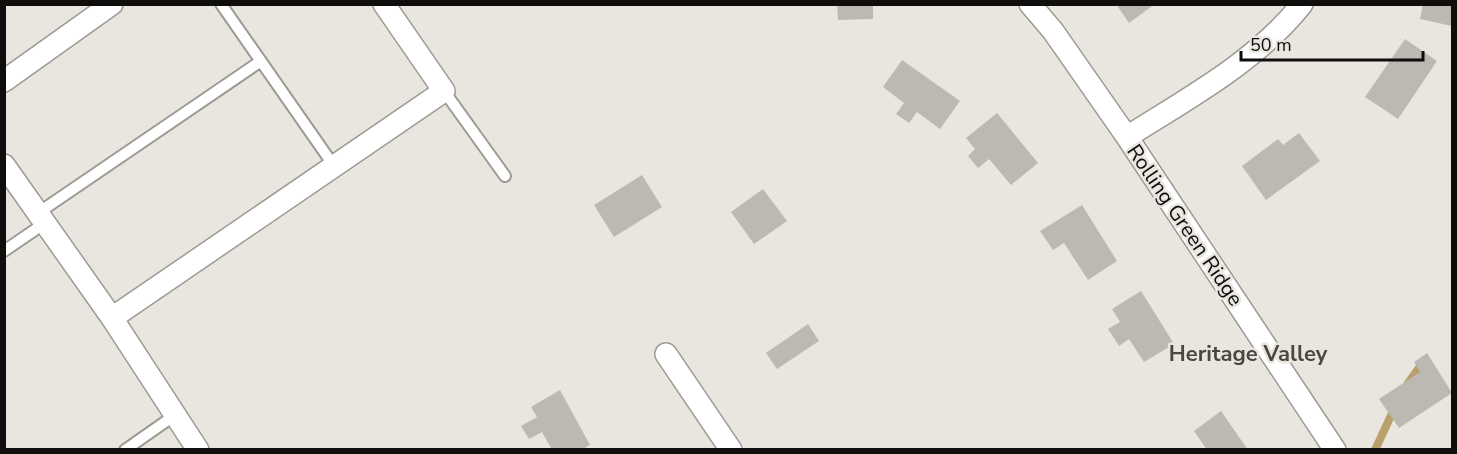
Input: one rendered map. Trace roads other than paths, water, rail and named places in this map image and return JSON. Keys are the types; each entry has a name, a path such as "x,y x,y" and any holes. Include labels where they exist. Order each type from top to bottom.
{"street":[{"path":"112,318 444,91 384,4"},
{"name":"Rolling Green Ridge","path":"1030,4 1053,31 1126,137 1335,450"},
{"path":"1126,137 1251,56 1284,27 1302,4"},
{"path":"4,81 98,9"},
{"path":"4,165 112,318 198,450"},
{"path":"666,354 731,450"}],"lane":[{"path":"221,4 334,166"},
{"path":"4,251 42,218 261,61"},
{"path":"444,91 505,176"},
{"path":"125,450 175,415"}],"waterway":[{"path":"1408,383 1421,365"},
{"path":"1375,450 1395,407"}],"district":[{"name":"Heritage Valley","path":"1248,354"}]}
